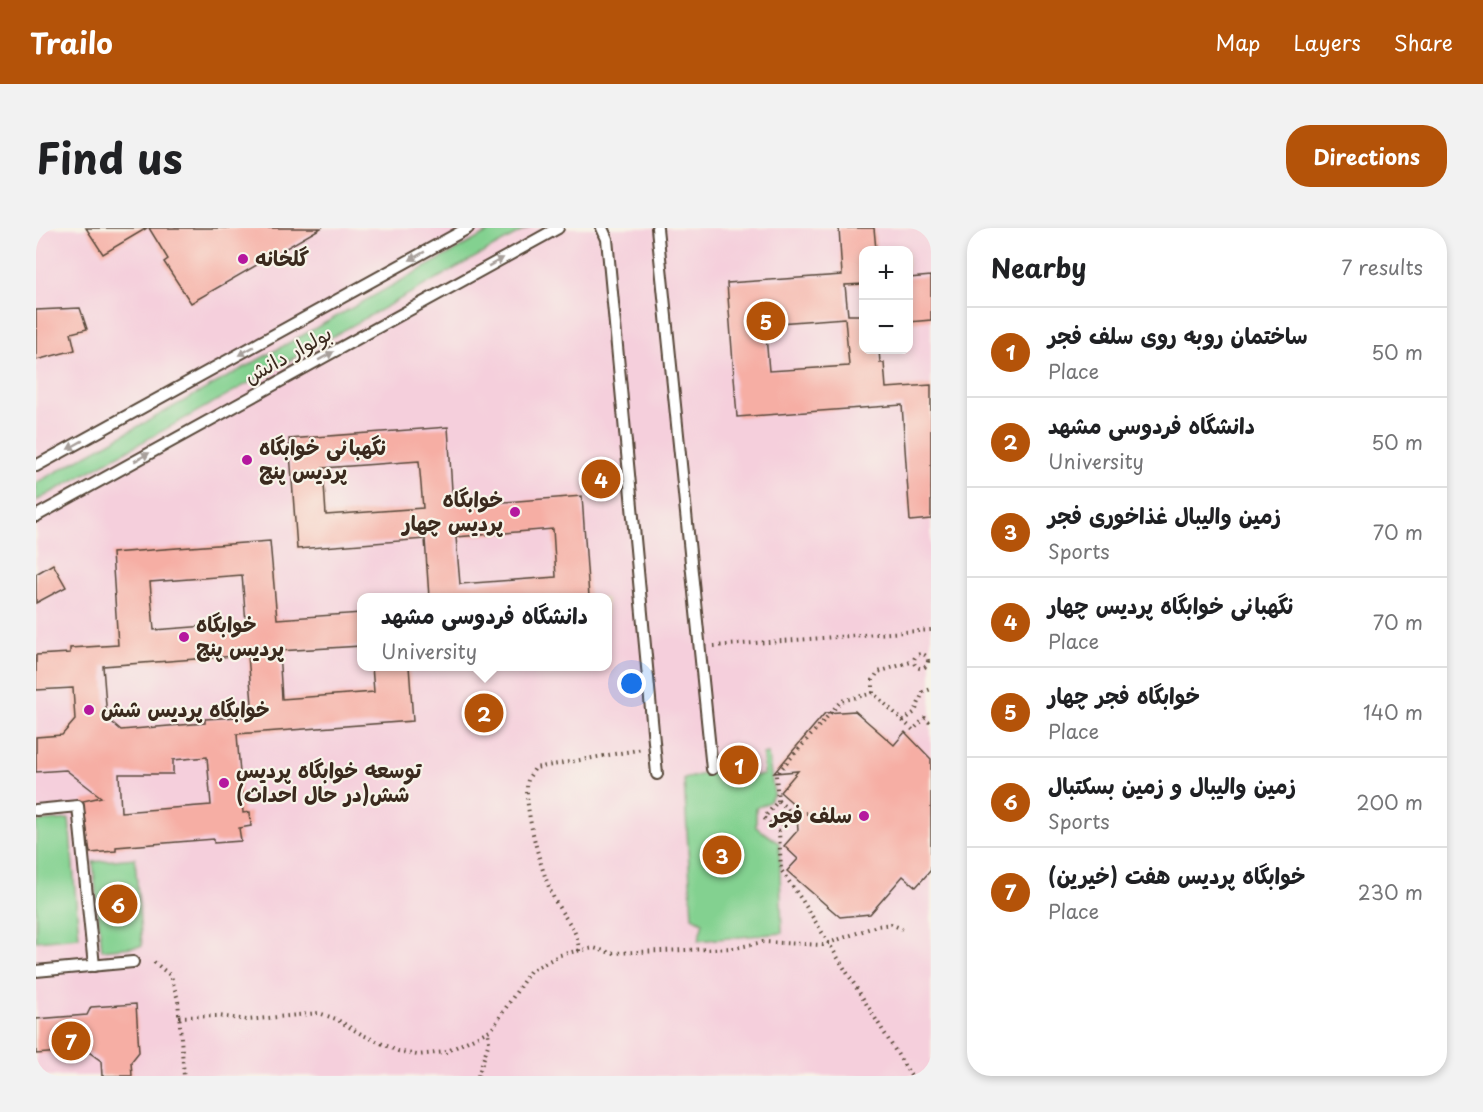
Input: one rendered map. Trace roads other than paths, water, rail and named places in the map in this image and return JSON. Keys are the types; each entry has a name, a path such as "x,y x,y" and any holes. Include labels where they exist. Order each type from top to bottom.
{"lane":[{"name":"بولوار دانش","path":"36,466 468,228"},
{"name":"بولوار دانش","path":"36,516 558,228"},
{"path":"602,228 607,239 657,774"},
{"path":"657,228 712,770"},
{"path":"36,810 78,806 94,966"},
{"path":"36,971 133,962"}],"place":[{"name":"گلخانه","path":"243,259"},
{"name":"خوابگاه فجر چهار","path":"766,321"},
{"name":"نگهبانی خوابگاه پردیس پنج","path":"247,460"},
{"name":"نگهبانی خوابگاه پردیس چهار","path":"601,479"},
{"name":"خوابگاه پردیس چهار","path":"515,512"},
{"name":"خوابگاه پردیس پنج","path":"184,637"},
{"name":"خوابگاه پردیس شش","path":"89,710"},
{"name":"دانشگاه فردوسی مشهد","path":"484,713"},
{"name":"ساختمان روبه روی سلف فجر","path":"739,765"},
{"name":"توسعه خوابگاه پردیس شش(در حال احداث)","path":"224,783"},
{"name":"سلف فجر","path":"864,816"},
{"name":"زمین والیبال غذاخوری فجر","path":"722,855"},
{"name":"زمین والیبال و زمین بسکتبال","path":"118,904"},
{"name":"خوابگاه پردیس هفت (خیرین)","path":"71,1041"}]}
